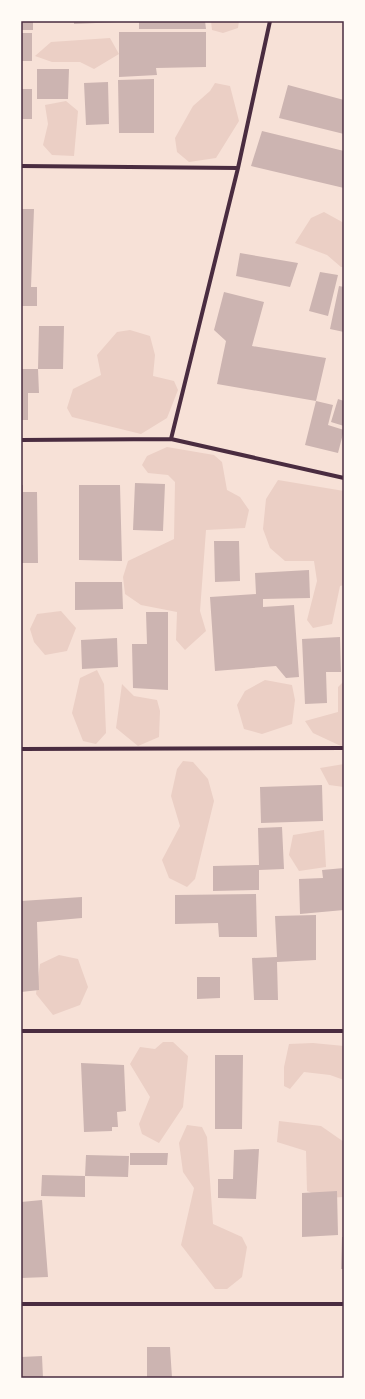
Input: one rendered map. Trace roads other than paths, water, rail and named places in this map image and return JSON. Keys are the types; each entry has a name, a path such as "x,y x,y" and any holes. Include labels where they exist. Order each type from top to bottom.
{"street":[{"path":"171,439 238,168 270,21"},
{"path":"21,166 238,168"},
{"path":"21,440 171,439 344,478"},
{"path":"21,749 344,748"},
{"path":"21,1031 344,1031"},
{"path":"21,1304 344,1304"}]}
